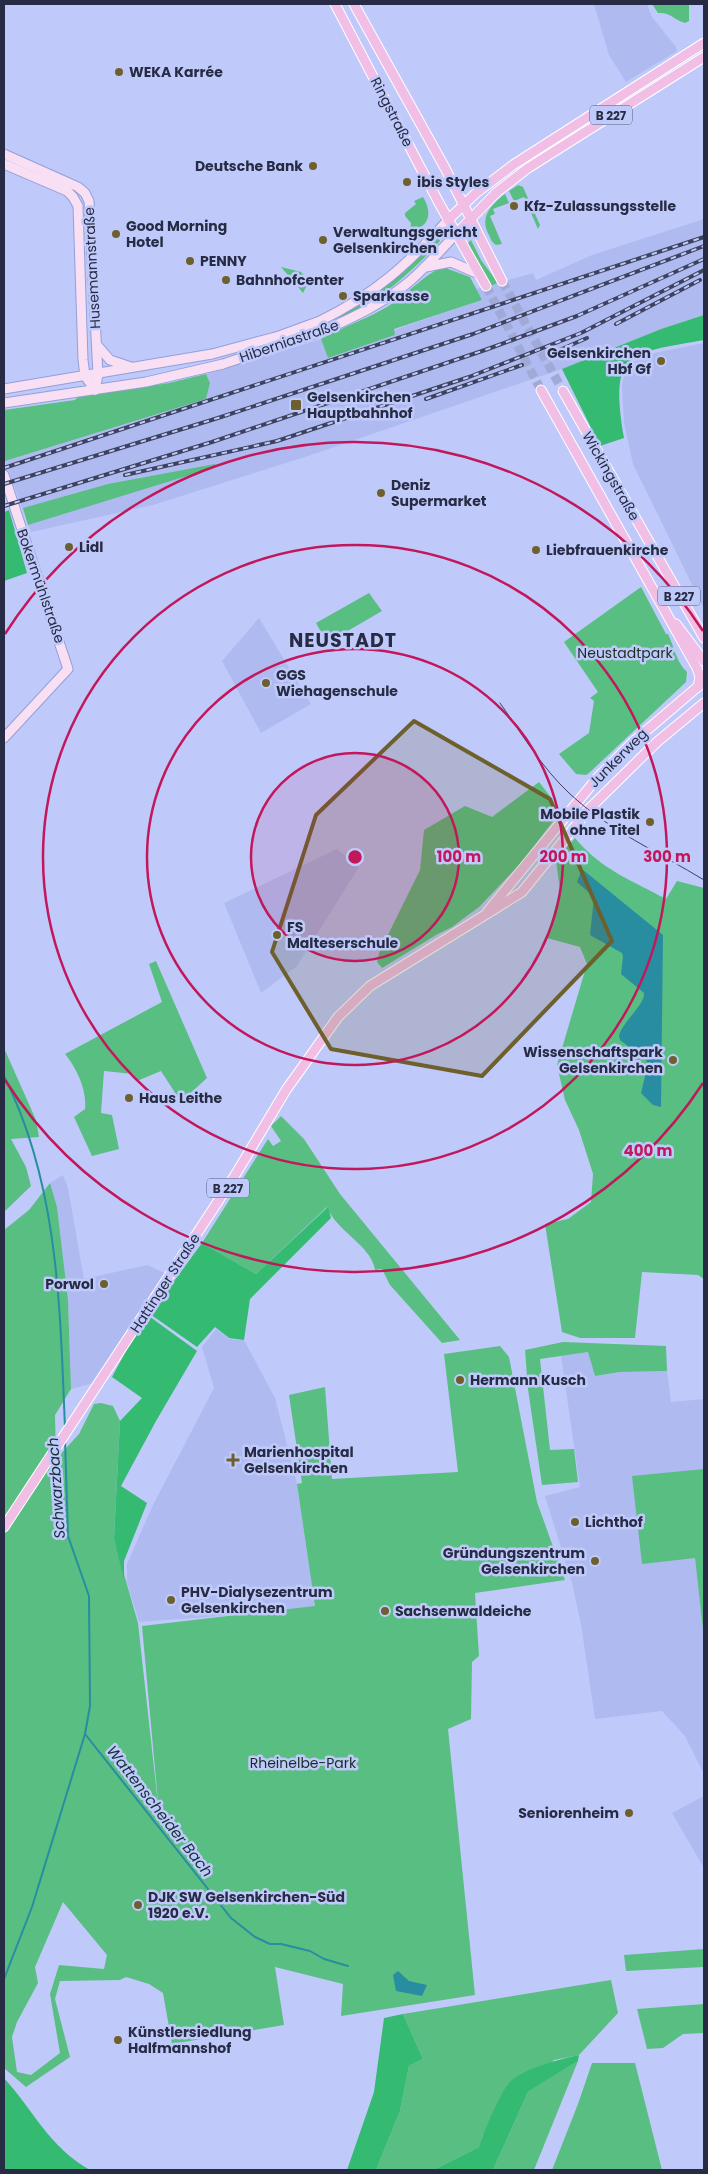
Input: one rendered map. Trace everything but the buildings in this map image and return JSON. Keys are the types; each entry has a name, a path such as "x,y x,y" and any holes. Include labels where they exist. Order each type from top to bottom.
{"main road":[{"name":"Ringstraße","path":"335,4 448,220"},
{"name":"Ringstraße","path":"354,4 463,205"},
{"name":"B 227","path":"448,220 463,205 513,165 704,43"},
{"name":"B 227","path":"456,234 497,192 528,168 704,57"},
{"name":"Husemannstraße","path":"4,154 64,179 85,193 90,212 98,375"},
{"name":"Husemannstraße","path":"4,164 67,191 78,206 85,376"},
{"path":"463,205 502,282"},
{"path":"448,220 486,286"},
{"name":"Hiberniastraße","path":"4,389 98,375 212,354 279,336 320,321 354,304 376,290 418,252 448,220"},
{"name":"Hiberniastraße","path":"4,403 172,377 223,364 323,331 382,301 424,268 456,234"},
{"path":"424,268 452,262 479,274"},
{"path":"96,345 110,360 137,368"},
{"path":"95,390 98,375"},
{"path":"85,376 95,390"},
{"name":"Wickingstraße","path":"541,390 670,619 679,639 699,673 701,684"},
{"name":"Wickingstraße","path":"563,391 704,638"},
{"name":"Bokermühlstraße","path":"4,475 68,669 4,738"},
{"name":"Wickingstraße","path":"670,619 704,661"},
{"name":"Junkerweg","path":"485,915 506,892 573,805 598,777 632,742 701,684"},
{"name":"Junkerweg","path":"323,1037 338,1017 370,986 501,906 525,889 589,809 657,742 704,703"},
{"name":"Hattinger Straße","path":"4,1527 234,1177 281,1097 323,1037"}],"highlighted area":[{"path":"414,721 550,799 612,941 482,1076 331,1049 272,952 316,815"}],"shaded area":[{"path":"594,4 647,4 652,17 676,47 677,51 626,82 609,55"},
{"path":"704,219 704,315 661,329 562,369 305,457 153,505 31,532 5,461 206,399 210,383 206,374 321,339 328,358 395,335 394,330 482,300 476,289 533,273 536,280 592,255"},
{"path":"704,343 704,609 633,464 624,423 622,385 625,372 630,365 644,355"},
{"name":"GGS Wiehagenschule","path":"259,618 311,704 261,733 222,661"},
{"name":"FS Malteserschule","path":"337,849 359,867 297,966 261,993 224,903"},
{"path":"582,869 663,935 661,1107 653,1105 641,1093 648,1064 646,1060 620,1040 619,1036 624,1025 641,1003 644,993 621,974 622,953 590,935 594,897 577,882"},
{"path":"63,1175 68,1188 84,1279 147,1265 167,1274 94,1383 71,1389 68,1300 57,1207 50,1183"},
{"name":"Marienhospital Gelsenkirchen","path":"216,1329 229,1339 244,1340 275,1398 297,1484 315,1606 278,1612 139,1622 127,1582 127,1564 153,1505 214,1388 202,1347"},
{"path":"588,1352 595,1376 620,1372 667,1371 671,1402 704,1399 704,1470 695,1558 704,1640 704,1774 685,1736 662,1711 595,1719 581,1624 572,1583 545,1496 580,1487 561,1356"},
{"path":"704,1796 704,1868 672,1813"},
{"path":"398,1971 409,1981 427,1985 422,1996 396,1991 393,1975"}],"green space":[{"path":"652,4 689,4 689,21 681,22 669,15 658,13"},
{"path":"518,185 523,187 540,225 538,229 524,197 514,201 509,191"},
{"path":"505,194 509,203 493,209 495,214 490,216 502,244 496,245 491,240 486,229 486,217 491,207"},
{"path":"423,197 428,208 428,218 422,226 410,231 411,223 405,216 405,213 416,204 414,201"},
{"path":"438,237 440,241 431,251 406,275 376,299 347,315 335,318 391,282"},
{"path":"471,240 481,260 498,283 490,286 467,244"},
{"path":"447,266 448,269 470,277 482,300 394,329 395,335 328,358 321,339 387,307 432,273"},
{"path":"281,267 301,272 309,281 303,293"},
{"path":"704,315 704,340 657,349 641,354 630,362 623,372 620,388 620,409 624,438 600,446 562,369 661,329"},
{"path":"206,374 210,383 206,399 5,461 4,410 75,400 78,397 169,383"},
{"path":"215,464 216,467 28,525 23,508 108,484"},
{"path":"9,510 27,573 4,581 4,512"},
{"name":"Neustadtpark","path":"641,587 666,634 668,634 680,664 687,672 686,682 589,773 586,775 576,774 559,754 589,733 594,701 590,698 598,692 564,642"},
{"path":"369,593 382,611 327,643 316,623"},
{"path":"539,782 554,804 554,820 521,863 479,907 452,927 382,968 377,962 379,953 420,870 424,830 465,806 492,817"},
{"name":"Wissenschaftspark Gelsenkirchen","path":"575,838 606,866 666,899 677,881 704,888 704,1279 698,1275 642,1272 635,1338 580,1338 562,1332 545,1224 568,1219 591,1202 593,1174 579,1130 565,1100 557,1065 587,964 580,947 547,938 560,890 556,860"},
{"path":"156,961 207,1078 186,1097 183,1105 161,1071 137,1081 133,1074 104,1071 101,1113 112,1115 119,1149 92,1156 74,1117 85,1109 83,1087 65,1054 162,1002 149,964"},
{"path":"4,1048 36,1120 39,1137 11,1139 26,1167 31,1186 4,1212"},
{"path":"281,1116 304,1139 340,1194 460,1340 442,1343 390,1285 382,1269 375,1270 368,1253 338,1224 327,1207 256,1274 202,1243 268,1139 273,1146 281,1141 271,1126"},
{"name":"Rheinelbe-Park","path":"50,1183 57,1207 68,1300 71,1389 55,1415 56,1459 79,1434 94,1404 101,1403 113,1406 120,1421 114,1539 138,1623 159,1813 142,1626 315,1606 297,1484 302,1483 289,1395 325,1387 332,1479 458,1472 444,1354 500,1346 509,1357 537,1502 565,1580 475,1593 479,1656 472,1662 471,1719 448,1729 475,1995 341,2016 343,1984 275,1967 284,2025 172,2044 163,1993 149,1984 126,1977 120,1980 60,1981 55,1999 70,2057 26,2087 4,2068 4,1230 29,1210","holes":["63,1902 107,1955 104,1969 59,1965 50,1994 60,2053 31,2075 17,2072 12,2037 17,2022 38,1983 35,1967"]},
{"path":"328,1207 331,1218 250,1299 244,1340 229,1338 215,1327 197,1347 150,1314 202,1243 256,1274"},
{"path":"146,1314 197,1351 121,1486 147,1503 124,1561 124,1579 114,1539 120,1421 142,1398 112,1377"},
{"path":"563,1342 666,1346 667,1371 620,1372 595,1376 588,1352 540,1359 550,1450 574,1449 578,1482 542,1485 528,1389 525,1350"},
{"path":"704,1469 704,1639 695,1558 642,1564 632,1476"},
{"path":"704,1949 704,1967 626,1971 624,1955"},
{"path":"611,1980 618,2013 579,2055 554,2060 483,2135 479,2147 433,2170 376,2170 400,2111 409,2066 423,2059 403,2014"},
{"path":"704,2004 704,2033 683,2034 663,2048 647,2049 637,2009"},
{"path":"403,2014 423,2059 409,2066 400,2111 376,2170 347,2170 374,2092 384,2018"},
{"path":"579,2055 578,2061 528,2092 493,2170 433,2170 479,2147 488,2123 507,2085 517,2076 534,2068"},
{"path":"578,2061 534,2170 493,2170 528,2092"},
{"path":"592,2063 635,2063 662,2170 552,2170"},
{"path":"4,2078 63,2151 90,2170 4,2170"}],"waterway":[{"name":"Schwarzbach","path":"4,1076 22,1118 36,1160 46,1204 58,1293 65,1428"},
{"name":"Schwarzbach","path":"4,1979 32,1907 85,1734 90,1706 89,1596 68,1536 65,1440"},
{"name":"Wattenscheider Bach","path":"85,1734 231,1918 255,1937 270,1944 281,1944 310,1951 324,1959 348,1966"}],"tunnel":[{"path":"502,281 563,391"},
{"path":"486,286 541,390"}],"tram line":[{"path":"500,703 550,773 570,794 617,830 704,880"}],"railway":[{"path":"4,468 704,237"},
{"path":"4,484 218,418 473,334 704,246"},
{"path":"4,506 212,442 485,350 577,316 704,259"},
{"path":"125,475 277,441 469,377 581,333 704,270"},
{"path":"616,324 700,280"},
{"path":"548,355 587,338"},
{"path":"426,399 522,365"}],"place":[{"name":"WEKA Karrée","path":"119,72"},
{"name":"Deutsche Bank","path":"313,166"},
{"name":"ibis Styles","path":"407,182"},
{"name":"Kfz-Zulassungsstelle","path":"514,206"},
{"name":"Good Morning Hotel","path":"116,234"},
{"name":"Verwaltungsgericht Gelsenkirchen","path":"323,240"},
{"name":"PENNY","path":"190,261"},
{"name":"Bahnhofcenter","path":"226,280"},
{"name":"Sparkasse","path":"343,296"},
{"name":"Gelsenkirchen Hbf Gf","path":"661,361"},
{"name":"Gelsenkirchen Hauptbahnhof","path":"296,405"},
{"name":"Deniz Supermarket","path":"381,493"},
{"name":"Lidl","path":"69,547"},
{"name":"Liebfrauenkirche","path":"536,550"},
{"name":"GGS Wiehagenschule","path":"266,683"},
{"name":"Mobile Plastik ohne Titel","path":"650,822"},
{"name":"FS Malteserschule","path":"277,935"},
{"name":"Wissenschaftspark Gelsenkirchen","path":"673,1060"},
{"name":"Haus Leithe","path":"129,1098"},
{"name":"Porwol","path":"104,1284"},
{"name":"Hermann Kusch","path":"460,1380"},
{"name":"Marienhospital Gelsenkirchen","path":"233,1460"},
{"name":"Lichthof","path":"575,1522"},
{"name":"Gründungszentrum Gelsenkirchen","path":"595,1561"},
{"name":"PHV-Dialysezentrum Gelsenkirchen","path":"171,1600"},
{"name":"Sachsenwaldeiche","path":"385,1611"},
{"name":"Seniorenheim","path":"629,1813"},
{"name":"DJK SW Gelsenkirchen-Süd 1920 e.V.","path":"138,1905"},
{"name":"Künstlersiedlung Halfmannshof","path":"118,2040"}],"district":[{"name":"NEUSTADT","path":"343,640"}]}
